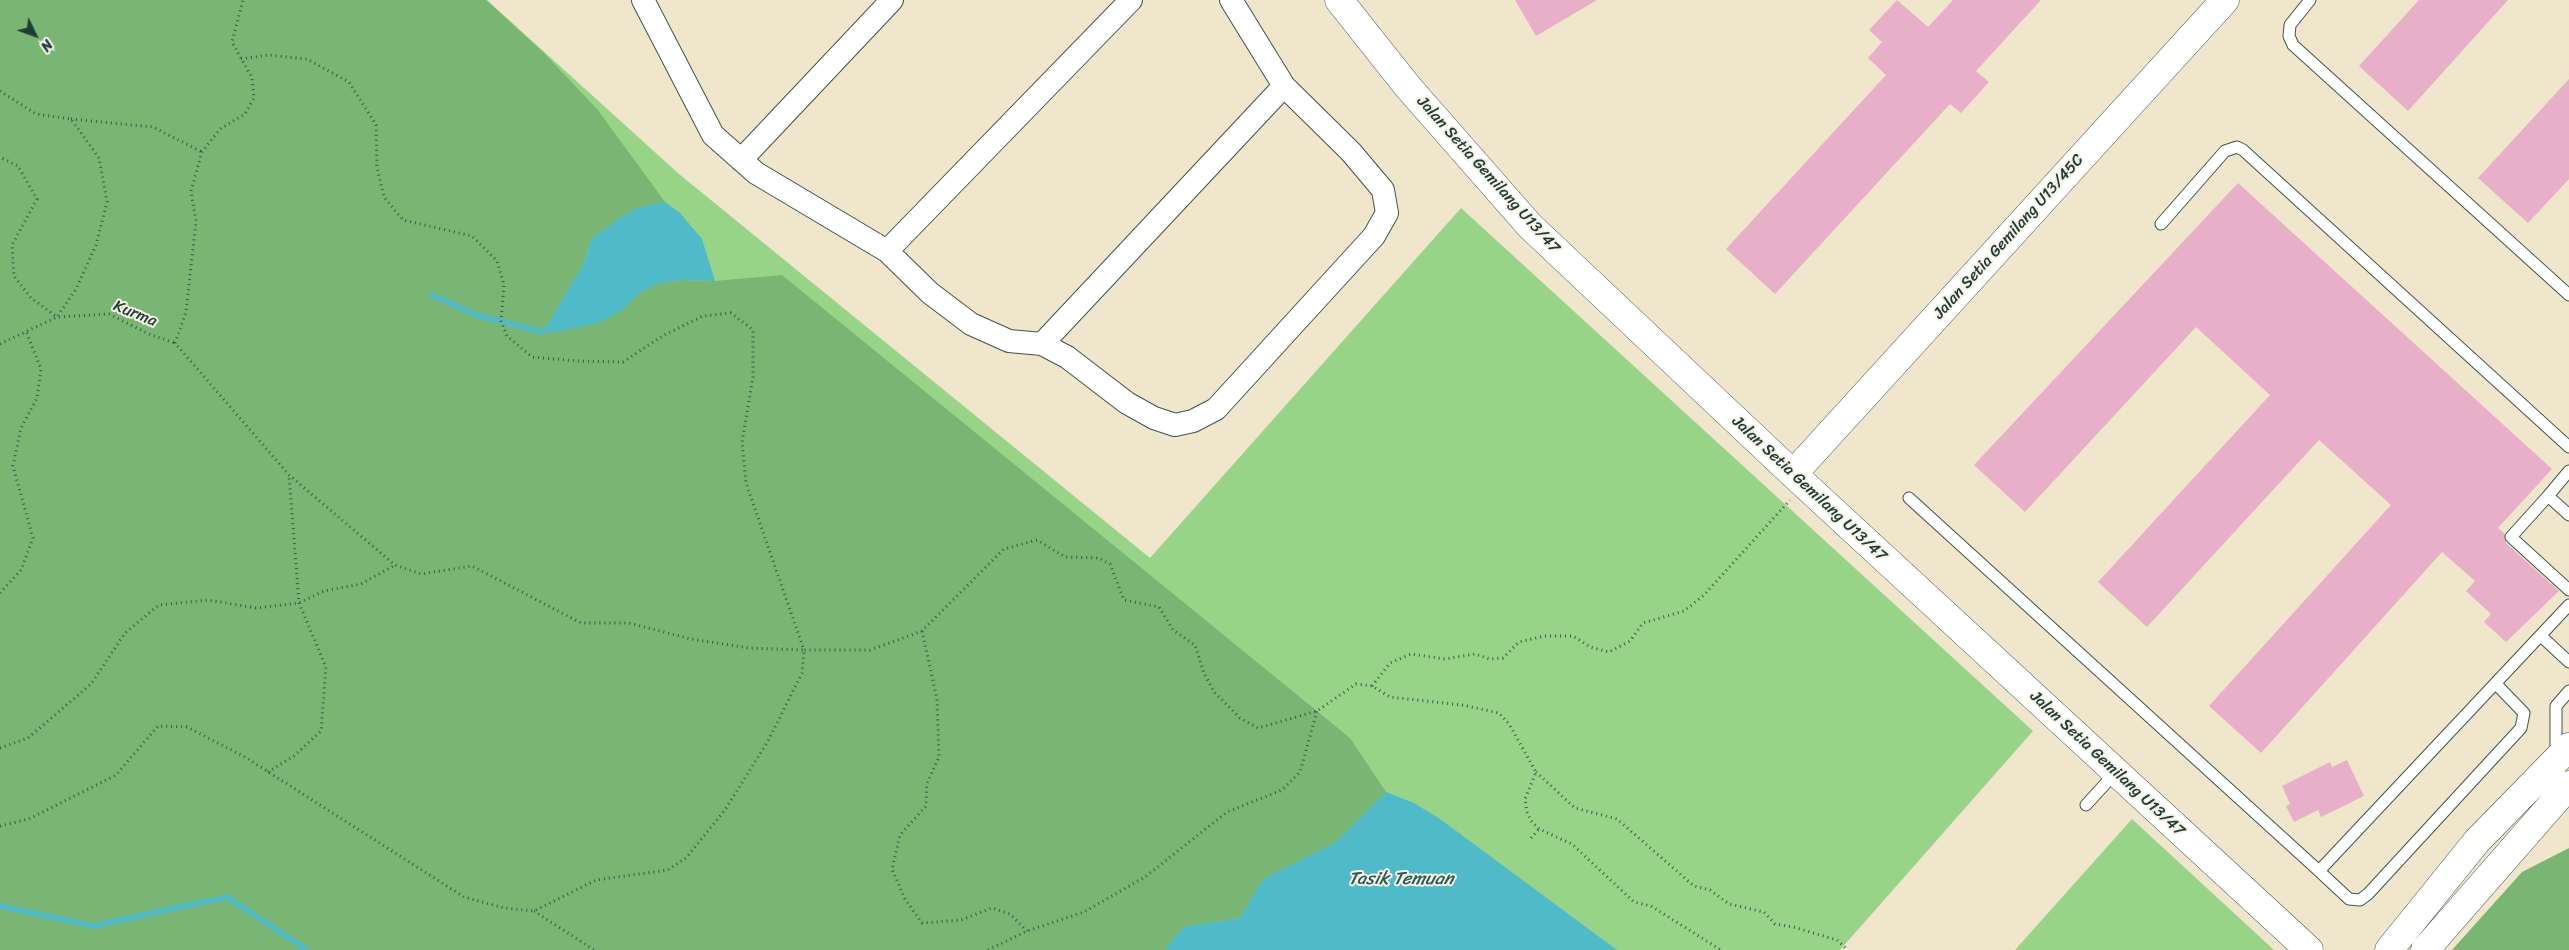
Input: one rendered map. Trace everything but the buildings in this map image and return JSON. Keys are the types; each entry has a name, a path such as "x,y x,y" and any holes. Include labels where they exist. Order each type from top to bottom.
{"street":[{"path":"741,160 892,0"},
{"path":"887,251 1131,0"},
{"path":"649,3 713,135 756,173 887,251 930,293 971,324 1009,341 1042,344 1067,357 1127,403 1154,418 1175,425 1193,422 1216,409 1374,236 1387,213 1383,190 1351,152 1284,86 1231,0"},
{"name":"Jalan Setia Gemilang U13/47","path":"1339,0 1433,117 1530,226 1798,479 2309,950"},
{"name":"Jalan Setia Gemilang U13/45C","path":"1798,479 2225,0"},
{"path":"1042,344 1284,86"},
{"path":"2389,950 2478,841 2563,753"},
{"path":"2425,950 2569,785"}],"lane":[{"path":"2310,0 2290,25 2289,36 2293,45 2569,295"},
{"path":"2161,224 2226,151 2237,147 2243,150 2569,447"},
{"path":"2569,471 2511,537 2569,590"},
{"path":"2548,496 2569,515"},
{"path":"1909,498 2349,900 2360,900 2368,894 2521,728 2524,713 2496,684"},
{"path":"2319,872 2541,636 2567,612"},
{"path":"2541,636 2569,662"},
{"path":"2563,753 2556,706 2569,691"},
{"path":"2086,806 2116,772"}],"path":[{"path":"243,0 232,42 252,78 254,98 245,114 220,129 202,152 191,191 196,221 186,312 175,342 289,474 395,566 421,574 472,566 581,623 629,623 701,641 749,648 870,650 922,631 1004,549 1036,540 1065,557 1099,558 1110,564 1124,600 1159,607 1173,630 1195,645 1204,674 1214,692 1240,718 1258,728 1317,711 1356,684 1372,686 1390,697 1462,705 1499,713 1509,724 1536,772 1575,808 1617,819 1694,886 1710,890 1729,904 1764,912 1775,924 1793,926 1837,940 1848,950"},
{"path":"242,59 268,55 307,59 349,82 376,126 377,168 384,197 403,220 472,236 497,261 504,285 501,321 507,336 532,357 623,362 664,335 703,316 731,314 753,330 753,377 742,442 746,483 804,650 802,673 768,741 725,810 686,858 668,870 596,880 534,911"},
{"path":"0,91 36,114 153,127 202,152"},
{"path":"0,157 18,166 37,199 12,245 14,276 30,298 57,317 76,289 96,245 107,202 99,158 71,118"},
{"name":"Kurma","path":"0,344 57,317 108,314 152,335 175,342"},
{"path":"0,593 21,570 34,538 13,466 21,428 38,398 42,368 26,331"},
{"path":"268,772 294,756 321,730 326,667 299,603 289,474"},
{"path":"1372,686 1390,664 1411,654 1445,659 1475,654 1490,660 1503,658 1518,642 1544,636 1573,636 1590,647 1609,652 1630,641 1643,623 1684,612 1704,595 1798,479"},
{"path":"0,748 28,738 91,684 125,632 158,605 208,600 256,608 299,603 324,591 361,584 395,566"},
{"path":"922,631 936,699 938,757 927,783 926,806 900,834 892,869 905,900 922,923 961,920 992,908 1010,914 1027,931"},
{"path":"988,950 1027,931 1084,912 1145,877 1227,812 1282,790 1300,772 1317,711"},
{"path":"0,826 30,819 116,774 158,726 187,727 245,757 464,897 504,908 534,911 594,950"},
{"path":"1536,772 1525,799 1527,812 1539,829 1572,844 1634,902 1651,906 1721,950"},
{"path":"1531,838 1539,829"}],"green space":[{"path":"0,0 487,0 679,174 1150,558 1461,208 2033,731 1840,950 0,950"},
{"path":"0,0 486,0 542,51 597,109 665,202 637,208 591,239 584,263 543,332 621,311 641,292 658,283 682,280 715,281 782,275 1350,738 1386,792 1336,842 1263,879 1240,918 1183,927 1165,950 0,950"},
{"path":"2132,819 2274,950 2015,950"},
{"path":"2569,848 2569,950 2452,950 2522,872"}],"water":[{"path":"665,202 680,213 702,239 715,281 682,280 659,283 641,292 621,311 598,323 561,331 543,332 584,263 591,239 637,208"},
{"name":"Tasik Temuan","path":"1386,792 1414,803 1440,819 1617,950 1165,950 1183,927 1240,918 1263,879 1336,842"}],"waterway":[{"path":"432,295 476,315 543,332"},
{"path":"0,906 93,926 227,897 307,950"}]}
